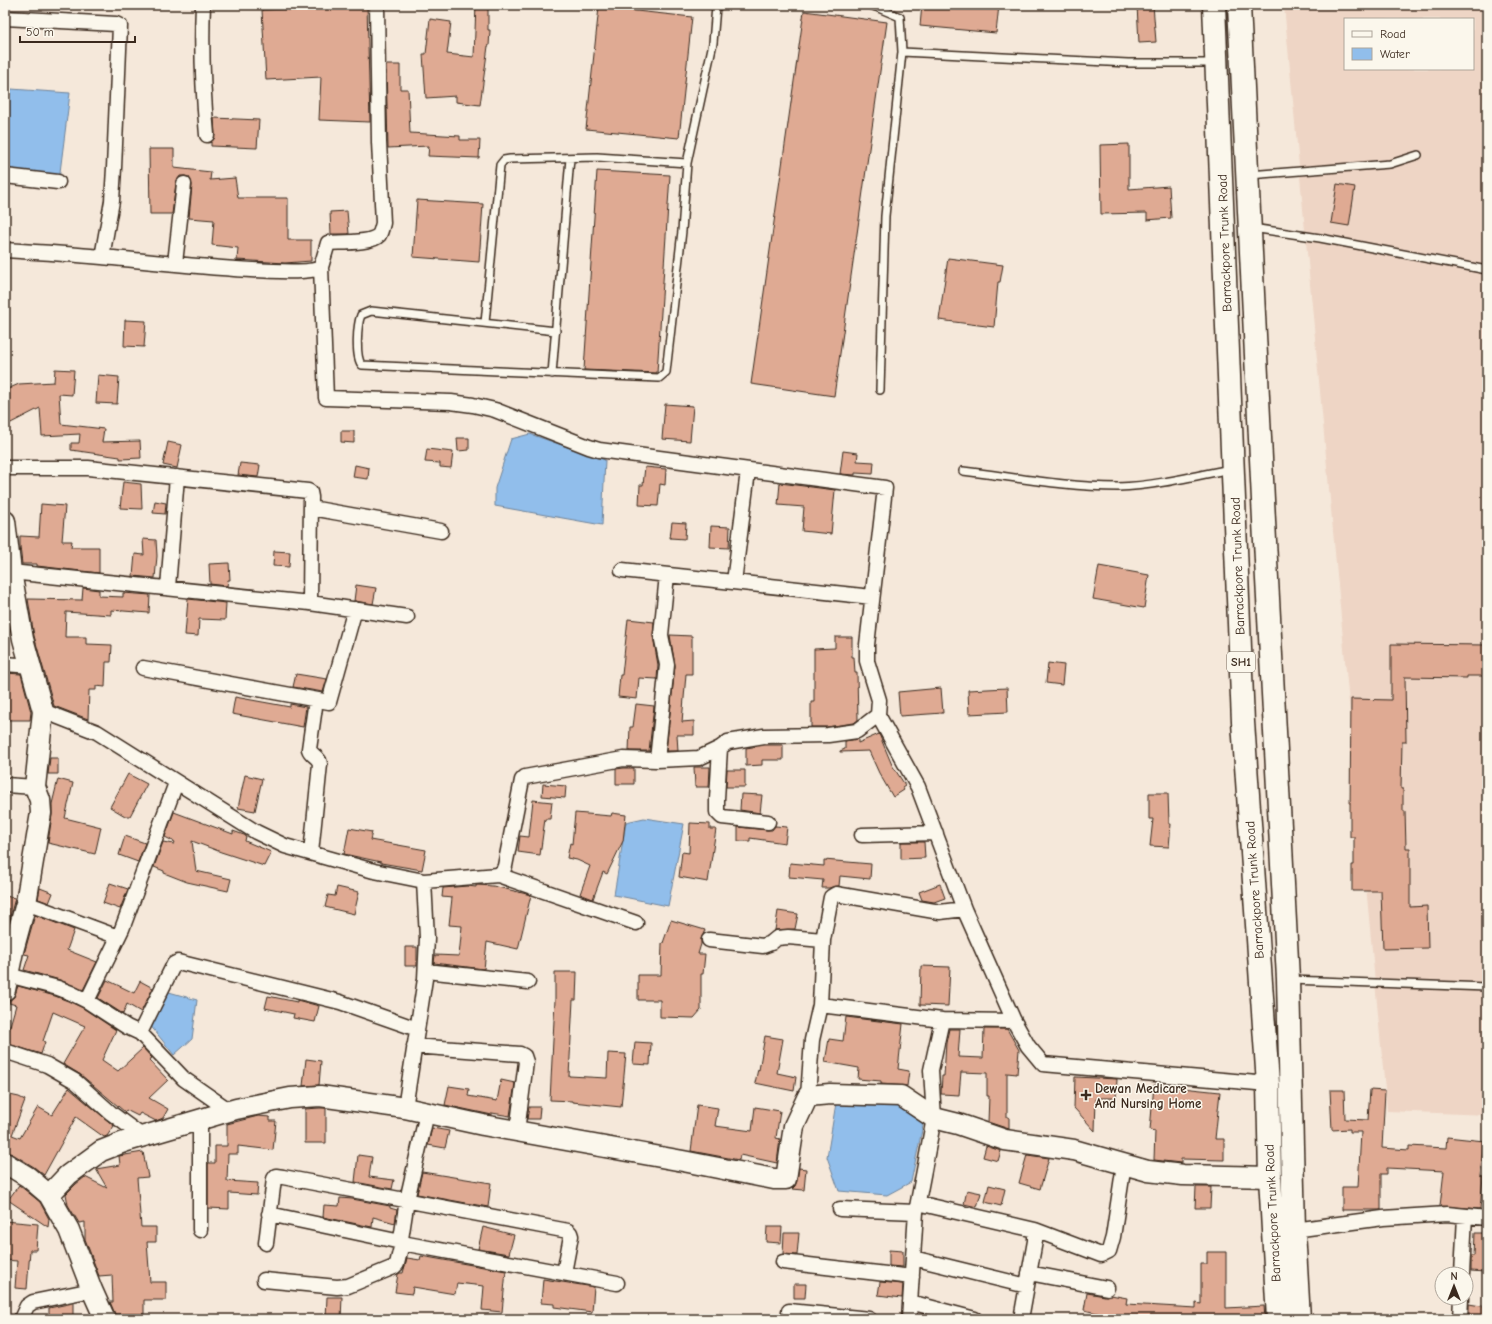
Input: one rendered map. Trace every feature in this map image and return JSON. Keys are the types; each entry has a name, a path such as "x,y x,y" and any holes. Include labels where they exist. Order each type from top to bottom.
{"main road":[{"name":"Barrackpore Trunk Road","path":"1214,5 1243,722 1268,1084 1270,1177 1278,1319"},
{"name":"Barrackpore Trunk Road","path":"1239,5 1288,980 1294,1230 1299,1319"}],"street":[{"path":"203,5 201,44 203,96 207,135"},
{"path":"377,5 379,142 383,223 379,235 371,240 327,243 321,267 326,398 451,402 474,405 495,410 589,448 885,488 867,645 868,661 879,700 878,715 918,787 964,909 1014,1021 1028,1046 1043,1064 1268,1084"},
{"path":"5,18 116,24 120,26 112,201 102,257"},
{"path":"5,176 58,182"},
{"path":"175,263 184,184"},
{"path":"5,250 275,271 315,270 321,267"},
{"path":"5,468 88,468 310,492 310,603"},
{"path":"734,582 748,470"},
{"path":"168,587 177,477"},
{"path":"311,508 442,531"},
{"path":"5,521 10,572 23,639 43,711 35,787 40,800 41,813 26,903 12,932 13,951 7,983 58,988 87,1000 127,1027 140,1033 184,1079 230,1111"},
{"path":"622,570 872,597"},
{"path":"10,572 168,587 310,603 407,617"},
{"path":"657,760 667,665 661,635 667,575"},
{"path":"143,668 327,703 330,702 355,609"},
{"path":"5,664 30,666"},
{"path":"311,853 320,764 319,760 310,752 309,749 316,700"},
{"path":"43,711 97,732 176,783 285,846 374,871 424,881 498,875 636,923"},
{"path":"498,875 503,871 505,866 519,786 523,778 623,759 657,760 699,758 720,748 728,742 764,736 828,735 857,731 878,715"},
{"path":"720,748 717,812 722,817 768,822"},
{"path":"87,1000 118,937 176,783"},
{"path":"5,785 35,787"},
{"path":"862,835 936,833"},
{"path":"404,1108 426,971 427,938 424,881"},
{"path":"49,1195 68,1175 101,1152 142,1136 230,1111 290,1098 320,1096 404,1108 517,1131 774,1179 786,1179 794,1126 808,1096 812,1040 820,1005 824,940 831,897 836,894 940,912 964,909"},
{"path":"26,903 118,937"},
{"path":"709,940 762,946 772,943 777,938 788,937 824,940"},
{"path":"140,1033 174,964 178,962 340,1002 417,1029"},
{"path":"426,971 528,982"},
{"path":"820,1005 942,1020 1014,1021"},
{"path":"909,1319 917,1207 934,1118 931,1070 942,1020"},
{"path":"414,1046 520,1054 524,1056 526,1062 517,1131"},
{"path":"5,1051 47,1065 75,1081 111,1113 142,1136"},
{"path":"808,1096 830,1094 901,1096 934,1118 958,1124 1005,1140 1074,1150 1148,1171 1183,1175 1270,1177"},
{"path":"264,1280 337,1287 348,1286 394,1267 397,1264 402,1242 400,1239 407,1200 427,1113"},
{"path":"200,1120 200,1230"},
{"path":"5,1163 28,1177 49,1195 69,1230 105,1319"},
{"path":"840,1209 917,1207 1035,1230 1101,1255 1109,1251 1113,1237 1124,1164"},
{"path":"266,1243 274,1179 276,1176 568,1231 571,1236 564,1273"},
{"path":"269,1214 402,1242 617,1283"},
{"path":"1294,1230 1383,1218 1447,1214 1487,1218"},
{"path":"1462,1266 1465,1216"},
{"path":"1021,1319 1035,1241 1035,1230"},
{"path":"913,1258 1028,1280 1107,1288"},
{"path":"784,1262 912,1277"},
{"path":"21,1319 28,1306 33,1302 92,1290"},
{"path":"910,1302 975,1319"},
{"path":"1460,1319 1461,1306"},
{"path":"789,1311 869,1319"}],"lane":[{"path":"556,331 365,312 360,315 359,319 359,360 362,364 552,374 659,378 664,375 666,372 682,231 687,163 713,43 716,6 722,5"},
{"path":"870,5 876,6 900,17 902,52 885,216 880,390"},
{"path":"902,52 1128,63 1216,63"},
{"path":"1247,176 1390,164 1418,156"},
{"path":"485,323 500,165 504,160 510,158 597,158 687,163"},
{"path":"552,374 570,158"},
{"path":"1250,228 1320,238 1487,270"},
{"path":"963,470 1087,486 1120,487 1233,469"},
{"path":"1288,980 1487,987"}],"shaded area":[{"path":"1284,5 1487,5 1487,1115 1387,1111"}],"water":[{"path":"11,89 70,93 59,180 8,169 5,162 5,115"},
{"path":"530,434 605,460 602,525 495,506 495,488 511,439"},
{"path":"644,818 684,824 668,906 614,895 626,822"},
{"path":"169,992 197,1000 192,1039 174,1055 150,1025"},
{"path":"836,1103 916,1104 923,1125 911,1182 887,1195 839,1191 827,1157"}],"building":[{"path":"315,5 367,5 370,122 319,120 321,77 266,80 262,10 315,8"},
{"path":"476,5 488,5 488,30 490,30 480,105 456,102 456,96 426,98 423,54 426,54 430,19 451,22 447,54 474,57"},
{"path":"922,5 999,5 996,33 920,26"},
{"path":"1137,5 1153,5 1156,42 1139,43"},
{"path":"599,7 692,17 679,138 586,129"},
{"path":"804,11 887,22 834,396 751,384"},
{"path":"386,65 400,65 400,89 408,89 410,133 460,136 460,140 480,140 479,158 428,156 429,146 388,148"},
{"path":"214,118 259,120 257,148 211,146 211,142 215,135"},
{"path":"1129,144 1129,189 1169,186 1171,218 1147,220 1147,213 1101,214 1100,145"},
{"path":"149,149 174,149 174,168 211,172 210,180 235,178 238,198 288,198 288,240 311,240 311,261 285,263 237,260 238,248 212,245 214,220 189,218 192,185 189,177 180,176 176,183 172,214 150,214"},
{"path":"597,171 670,175 657,373 584,370"},
{"path":"1337,184 1355,187 1349,226 1331,223"},
{"path":"417,200 483,204 479,262 413,257"},
{"path":"347,211 349,234 331,234 330,212"},
{"path":"948,258 1003,265 1000,282 998,282 994,327 939,320"},
{"path":"125,320 146,321 144,347 124,346"},
{"path":"55,369 74,370 72,395 59,394 61,424 104,429 102,442 140,441 141,458 120,459 120,457 71,450 71,443 79,443 80,434 42,436 40,408 5,426 5,390 19,384 54,382"},
{"path":"98,375 119,377 117,404 96,403"},
{"path":"665,404 693,406 690,441 662,439"},
{"path":"341,431 354,431 354,443 341,442"},
{"path":"457,438 469,438 469,450 458,451"},
{"path":"168,442 182,445 177,468 163,465"},
{"path":"427,449 453,452 451,468 440,467 440,463 425,462"},
{"path":"843,451 858,453 857,461 874,462 873,474 840,474"},
{"path":"240,463 260,465 258,477 238,475"},
{"path":"355,465 369,468 368,479 353,477"},
{"path":"645,467 666,469 665,485 660,484 658,506 639,505 640,485 643,485"},
{"path":"123,482 141,484 142,509 120,508"},
{"path":"780,483 835,490 831,534 802,531 804,507 778,505"},
{"path":"155,501 166,503 165,514 153,513"},
{"path":"41,504 65,506 62,541 72,541 71,547 99,547 99,573 37,566 37,564 22,564 20,536 39,537"},
{"path":"672,522 686,523 685,539 670,538"},
{"path":"711,526 730,527 729,548 710,547"},
{"path":"143,539 156,540 157,556 155,578 133,576 135,554 144,555"},
{"path":"274,551 290,552 289,567 273,566"},
{"path":"229,563 230,580 228,580 227,586 210,584 209,564"},
{"path":"1099,566 1149,575 1144,608 1093,599"},
{"path":"356,585 376,588 373,604 354,601"},
{"path":"83,588 99,590 99,596 123,597 123,593 150,595 149,613 111,610 111,615 66,612 65,637 86,637 86,644 112,645 111,662 106,662 105,687 96,686 96,690 89,690 88,719 54,706 34,636 28,599 82,600"},
{"path":"188,599 226,603 225,620 199,619 198,636 185,635"},
{"path":"5,604 10,632 5,632"},
{"path":"628,619 654,622 653,636 658,665 657,679 639,678 637,699 618,697"},
{"path":"670,635 692,636 692,674 686,674 682,722 694,721 694,735 677,735 678,751 666,751 675,666"},
{"path":"835,637 852,637 852,657 854,657 855,673 857,673 858,720 854,723 827,727 811,727 811,702 814,702 814,649 835,648"},
{"path":"1391,644 1487,645 1487,676 1467,676 1467,678 1405,677 1406,742 1402,742 1401,789 1403,789 1403,811 1405,811 1406,848 1410,848 1410,907 1427,906 1428,948 1383,949 1381,891 1352,891 1354,837 1350,837 1351,699 1391,700"},
{"path":"1048,663 1064,665 1062,685 1046,683"},
{"path":"5,673 21,674 31,712 30,720 5,720"},
{"path":"296,674 327,679 323,692 293,687"},
{"path":"941,688 943,713 900,716 898,692"},
{"path":"1007,688 1008,712 969,714 968,690"},
{"path":"235,697 290,707 290,704 306,707 303,727 232,714"},
{"path":"636,704 654,706 649,751 629,751 630,727 633,727"},
{"path":"879,734 892,765 905,785 902,787 904,790 893,797 879,773 869,751 840,752 845,749 845,741 858,739 858,743"},
{"path":"765,745 783,745 783,760 762,760 762,765 746,766 746,748"},
{"path":"50,758 58,758 58,774 48,774"},
{"path":"694,767 710,767 709,787 695,787"},
{"path":"634,768 634,784 616,784 616,769"},
{"path":"727,770 745,770 745,787 726,787"},
{"path":"128,774 147,784 130,816 125,816 110,807"},
{"path":"245,775 262,779 255,811 238,808"},
{"path":"58,779 73,783 65,818 101,827 95,854 48,843 52,804"},
{"path":"543,784 566,786 565,798 542,796"},
{"path":"1149,793 1168,793 1169,824 1171,824 1169,847 1150,846 1153,819 1149,819"},
{"path":"741,794 762,795 760,813 740,810"},
{"path":"533,800 552,802 550,819 545,819 540,855 518,852 520,836 529,837"},
{"path":"174,812 233,834 233,831 246,836 245,841 271,852 264,866 192,841 196,871 231,879 228,891 187,882 164,873 164,871 154,867 163,842 174,844 175,842 165,837"},
{"path":"575,813 611,816 612,813 626,815 623,841 607,874 603,872 593,899 580,894 590,866 577,860 567,858 570,843 572,844"},
{"path":"690,823 710,824 710,829 716,829 708,882 679,877 682,852 689,853"},
{"path":"775,826 787,827 785,843 750,838 750,841 738,841 738,827 772,830"},
{"path":"349,828 372,832 370,840 426,850 422,870 381,863 344,854"},
{"path":"125,836 145,843 138,862 119,855"},
{"path":"901,842 924,842 925,858 901,859"},
{"path":"824,860 871,864 870,879 840,876 839,886 822,888 823,880 789,877 790,863 824,866"},
{"path":"110,883 128,889 120,909 103,903"},
{"path":"940,884 945,898 934,902 922,900 919,892"},
{"path":"476,885 493,886 531,895 518,949 487,942 484,969 434,963 435,955 459,956 462,926 449,925 452,898 442,897 443,888 467,886 476,887"},
{"path":"337,887 359,892 354,914 325,907 328,895 335,896"},
{"path":"40,888 53,893 49,903 38,899"},
{"path":"5,896 15,898 8,924 5,923"},
{"path":"778,911 798,914 795,929 775,930"},
{"path":"35,915 74,930 67,950 97,962 83,990 60,980 24,970 29,955 24,954"},
{"path":"671,920 705,930 701,939 698,954 705,954 703,974 701,974 701,1010 694,1018 660,1017 660,1000 638,1000 638,975 661,975 662,943"},
{"path":"405,947 417,947 417,966 405,966"},
{"path":"921,966 950,967 948,1006 920,1005"},
{"path":"555,972 577,972 576,1000 573,1000 569,1076 607,1078 608,1053 626,1054 621,1107 550,1100"},
{"path":"107,980 134,993 140,981 153,988 141,1012 127,1004 123,1014 98,998"},
{"path":"18,986 68,1001 83,1008 116,1030 102,1060 118,1071 143,1048 152,1058 149,1060 168,1080 149,1098 168,1109 163,1118 156,1121 140,1113 138,1116 126,1110 125,1112 81,1075 63,1064 85,1026 53,1012 43,1041 45,1042 41,1054 5,1043 16,1005 9,1003 14,997"},
{"path":"268,996 297,1002 297,1000 319,1006 315,1022 293,1018 294,1014 265,1008"},
{"path":"846,1017 903,1024 898,1069 909,1071 907,1086 881,1084 881,1081 858,1079 859,1068 825,1062 829,1039 843,1041"},
{"path":"949,1029 960,1029 958,1057 983,1058 984,1029 1007,1029 1019,1050 1017,1074 1007,1073 1007,1117 1009,1117 1009,1129 988,1122 989,1096 987,1096 987,1073 961,1072 959,1095 941,1094 942,1076 944,1076 946,1043"},
{"path":"765,1036 783,1039 777,1073 796,1077 794,1091 755,1083 758,1069 759,1070"},
{"path":"635,1042 651,1043 650,1065 633,1064"},
{"path":"306,1059 321,1061 319,1085 303,1086"},
{"path":"1075,1077 1117,1079 1116,1098 1096,1098 1095,1131 1074,1108"},
{"path":"501,1080 515,1083 510,1116 492,1113 492,1115 445,1105 449,1086 469,1089 468,1096 497,1101"},
{"path":"1154,1085 1220,1092 1215,1139 1224,1139 1224,1160 1181,1159 1181,1163 1154,1160 1155,1131 1150,1130"},
{"path":"69,1088 114,1126 107,1136 104,1137 76,1117 44,1175 11,1153 5,1152 5,1094 25,1100 12,1135 20,1138 38,1107 52,1115"},
{"path":"1330,1090 1344,1090 1345,1119 1368,1120 1370,1090 1385,1091 1382,1148 1409,1150 1409,1146 1446,1148 1447,1137 1484,1141 1480,1176 1483,1177 1480,1209 1440,1206 1444,1171 1387,1168 1387,1174 1381,1174 1381,1210 1342,1210 1342,1187 1358,1187 1361,1132 1350,1132 1350,1129 1332,1130"},
{"path":"697,1105 718,1108 715,1126 752,1131 755,1107 780,1111 776,1138 780,1139 777,1163 740,1155 739,1160 691,1151"},
{"path":"529,1107 540,1107 539,1119 527,1119"},
{"path":"326,1108 326,1143 305,1143 305,1109"},
{"path":"258,1116 270,1117 270,1121 276,1121 273,1150 238,1146 238,1154 228,1154 227,1181 258,1183 257,1195 229,1193 229,1209 208,1208 208,1163 215,1163 215,1146 227,1146 227,1124"},
{"path":"432,1128 449,1131 445,1148 428,1145"},
{"path":"986,1146 1001,1151 998,1161 983,1157"},
{"path":"143,1152 148,1177 137,1178 141,1227 156,1227 156,1242 147,1242 150,1282 166,1282 166,1300 144,1300 144,1314 115,1314 110,1302 113,1302 112,1275 99,1276 85,1239 85,1222 79,1223 68,1205 66,1194 85,1177 107,1188 96,1169 120,1165 119,1156"},
{"path":"358,1155 372,1157 369,1177 394,1180 392,1189 355,1182"},
{"path":"1027,1155 1049,1158 1040,1189 1019,1183"},
{"path":"799,1168 806,1169 804,1190 792,1189 797,1181"},
{"path":"422,1172 491,1183 488,1207 417,1194"},
{"path":"19,1185 40,1202 49,1219 48,1227 8,1200"},
{"path":"989,1185 1005,1189 1001,1206 985,1202"},
{"path":"1196,1187 1211,1187 1210,1208 1195,1208"},
{"path":"967,1190 981,1193 977,1207 964,1204"},
{"path":"340,1198 390,1206 390,1208 397,1210 395,1223 373,1217 372,1227 323,1217 324,1205 339,1206"},
{"path":"5,1221 38,1224 36,1250 30,1250 27,1289 15,1288 17,1261 5,1260"},
{"path":"483,1227 514,1235 509,1254 478,1249"},
{"path":"767,1227 782,1227 781,1243 766,1242"},
{"path":"784,1233 799,1233 797,1255 783,1254"},
{"path":"1475,1233 1487,1233 1487,1272 1474,1271 1474,1266 1471,1266 1471,1256 1474,1256"},
{"path":"889,1250 903,1251 903,1267 889,1266"},
{"path":"1207,1252 1226,1252 1226,1308 1264,1306 1265,1319 1122,1319 1084,1310 1087,1293 1127,1298 1126,1304 1196,1308 1196,1303 1201,1304 1201,1264 1207,1264"},
{"path":"421,1256 506,1271 502,1312 482,1310 484,1286 457,1283 455,1294 413,1287 412,1294 395,1292 398,1274 403,1273 407,1258 420,1260"},
{"path":"543,1279 594,1287 592,1312 554,1307 554,1304 541,1303"},
{"path":"880,1282 903,1284 902,1298 878,1295"},
{"path":"794,1284 806,1284 805,1298 794,1298"},
{"path":"327,1297 342,1297 341,1319 326,1319"},
{"path":"73,1303 73,1319 49,1319 49,1308"},
{"path":"1474,1305 1487,1307 1487,1319 1469,1319 1469,1306"}],"place":[{"name":"Dewan Medicare And Nursing Home","path":"1086,1095"}]}
